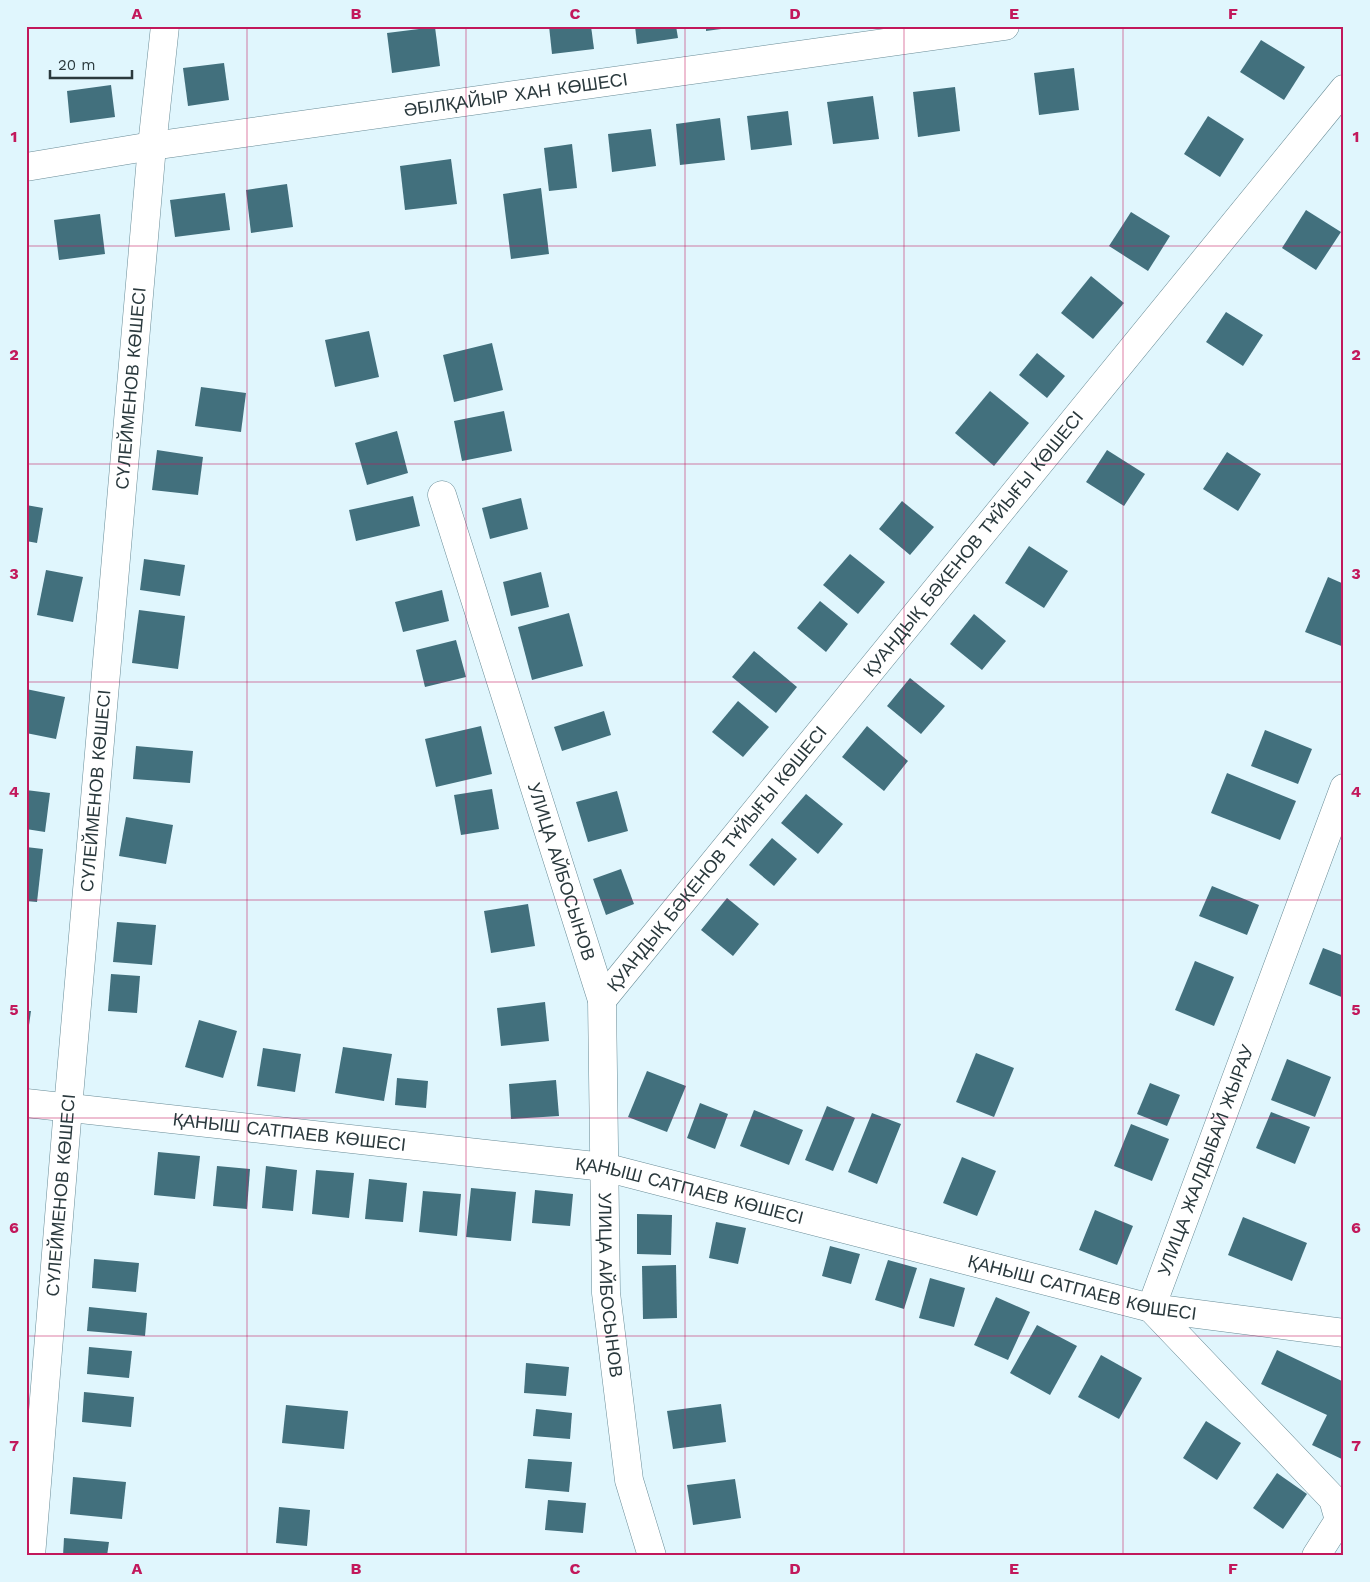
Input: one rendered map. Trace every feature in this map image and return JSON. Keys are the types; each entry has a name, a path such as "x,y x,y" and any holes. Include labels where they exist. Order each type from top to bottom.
{"street":[{"name":"СҮЛЕЙМЕНОВ КӨШЕСІ","path":"31,1556 68,1108 164,26"},
{"name":"ӘБІЛҚАЙЫР ХАН КӨШЕСІ","path":"26,167 152,146 1005,26"},
{"name":"ҚУАНДЫҚ БӘКЕНОВ ТҰЙЫҒЫ КӨШЕСІ","path":"602,1000 1344,89"},
{"name":"УЛИЦА АЙБОСЫНОВ","path":"442,495 602,1000 606,1293 629,1480 652,1556"},
{"name":"УЛИЦА ЖАЛДЫБАЙ ЖЫРАУ","path":"1151,1308 1344,788"},
{"name":"ҚАНЫШ САТПАЕВ КӨШЕСІ","path":"26,1103 604,1167 1151,1308 1344,1333"},
{"path":"1151,1308 1333,1499 1339,1520 1316,1556"}],"building":[{"path":"549,26 591,26 594,49 552,54"},
{"path":"635,26 676,26 678,38 637,44"},
{"path":"706,26 736,26 736,27 706,31"},
{"path":"435,27 440,66 392,73 387,33"},
{"path":"1261,40 1305,67 1284,100 1240,72"},
{"path":"224,63 229,100 188,106 183,68"},
{"path":"1074,68 1079,110 1039,115 1034,73"},
{"path":"111,85 115,117 70,123 67,91"},
{"path":"955,87 960,131 918,137 913,92"},
{"path":"873,96 879,139 833,144 827,102"},
{"path":"788,111 792,145 751,150 747,116"},
{"path":"1208,116 1244,139 1220,177 1184,154"},
{"path":"720,118 725,160 680,165 676,124"},
{"path":"651,129 656,166 612,172 608,134"},
{"path":"572,144 577,188 549,191 544,148"},
{"path":"451,159 457,204 405,210 400,166"},
{"path":"287,184 293,227 251,233 246,190"},
{"path":"541,188 549,254 511,259 503,194"},
{"path":"225,193 230,230 175,237 170,200"},
{"path":"1306,210 1341,232 1316,270 1282,248"},
{"path":"1131,212 1170,236 1148,271 1109,246"},
{"path":"100,214 105,254 59,260 54,220"},
{"path":"1091,276 1124,303 1093,339 1061,313"},
{"path":"1226,312 1263,335 1243,366 1206,342"},
{"path":"369,331 379,377 335,387 325,340"},
{"path":"492,343 503,390 454,402 443,355"},
{"path":"1037,353 1065,376 1047,398 1019,375"},
{"path":"201,387 246,393 241,432 195,426"},
{"path":"990,391 1029,423 994,466 955,433"},
{"path":"504,411 512,451 462,461 454,421"},
{"path":"397,431 408,473 367,485 355,443"},
{"path":"157,450 203,457 198,495 152,490"},
{"path":"1107,450 1145,474 1124,506 1086,482"},
{"path":"1227,452 1261,474 1238,511 1203,489"},
{"path":"413,496 420,526 356,541 349,510"},
{"path":"521,498 528,529 490,539 482,508"},
{"path":"902,501 934,527 910,555 879,529"},
{"path":"26,505 43,508 37,543 26,541"},
{"path":"1029,546 1068,571 1044,608 1005,583"},
{"path":"850,554 885,582 858,614 823,585"},
{"path":"144,559 185,565 180,596 140,590"},
{"path":"46,570 83,577 73,622 37,615"},
{"path":"541,572 549,607 511,616 503,582"},
{"path":"1328,577 1344,584 1344,647 1305,632"},
{"path":"442,590 449,621 403,632 395,602"},
{"path":"820,601 848,624 826,652 797,628"},
{"path":"139,610 185,616 178,669 132,663"},
{"path":"569,613 583,666 532,680 518,627"},
{"path":"974,614 1006,641 982,670 950,644"},
{"path":"456,640 466,677 425,687 416,650"},
{"path":"754,651 797,687 776,713 732,677"},
{"path":"910,678 945,706 921,734 887,706"},
{"path":"26,689 65,697 56,739 26,733"},
{"path":"738,701 769,727 743,757 712,732"},
{"path":"604,711 611,735 562,751 554,727"},
{"path":"481,726 492,774 436,787 425,739"},
{"path":"867,726 908,761 884,791 842,757"},
{"path":"1265,730 1312,749 1298,784 1251,766"},
{"path":"136,746 193,751 190,783 133,779"},
{"path":"1227,773 1296,801 1280,840 1211,813"},
{"path":"492,789 499,829 461,835 454,795"},
{"path":"26,790 50,793 45,832 26,829"},
{"path":"617,791 628,831 588,842 576,802"},
{"path":"806,794 843,824 818,854 781,823"},
{"path":"126,817 173,825 166,864 119,856"},
{"path":"772,838 797,859 774,886 749,865"},
{"path":"26,847 43,849 37,902 26,901"},
{"path":"621,869 634,904 606,915 593,879"},
{"path":"1212,886 1259,905 1247,935 1199,916"},
{"path":"727,898 759,924 733,956 701,930"},
{"path":"528,904 535,946 491,953 484,911"},
{"path":"117,922 156,925 152,965 113,962"},
{"path":"1323,948 1344,956 1344,998 1309,984"},
{"path":"1195,961 1234,977 1214,1026 1175,1010"},
{"path":"111,974 140,976 137,1013 108,1011"},
{"path":"545,1002 549,1041 501,1046 497,1008"},
{"path":"26,1011 31,1011 27,1039 26,1039"},
{"path":"199,1020 237,1031 223,1078 185,1067"},
{"path":"343,1047 392,1054 384,1101 335,1093"},
{"path":"263,1048 301,1054 295,1092 257,1086"},
{"path":"976,1053 1014,1068 994,1117 956,1102"},
{"path":"1287,1059 1331,1077 1315,1117 1271,1100"},
{"path":"647,1071 686,1086 667,1132 628,1117"},
{"path":"397,1078 428,1081 426,1108 395,1105"},
{"path":"556,1080 559,1116 511,1119 509,1084"},
{"path":"1150,1083 1180,1095 1167,1126 1137,1114"},
{"path":"700,1103 728,1114 715,1149 687,1138"},
{"path":"827,1106 855,1118 833,1171 805,1160"},
{"path":"754,1110 803,1130 789,1165 740,1146"},
{"path":"1271,1112 1310,1127 1295,1164 1256,1148"},
{"path":"872,1113 901,1124 877,1184 848,1172"},
{"path":"1131,1124 1169,1139 1152,1181 1114,1166"},
{"path":"158,1152 200,1156 195,1199 154,1195"},
{"path":"962,1157 996,1171 977,1216 943,1203"},
{"path":"217,1166 250,1169 247,1209 213,1206"},
{"path":"266,1166 297,1170 293,1211 262,1208"},
{"path":"316,1170 354,1173 349,1218 312,1214"},
{"path":"369,1179 407,1183 403,1222 365,1219"},
{"path":"471,1188 516,1192 511,1241 466,1237"},
{"path":"535,1190 573,1194 570,1226 532,1223"},
{"path":"423,1191 461,1194 457,1236 419,1232"},
{"path":"1095,1210 1133,1226 1117,1265 1079,1250"},
{"path":"637,1214 672,1215 671,1255 637,1254"},
{"path":"1243,1217 1307,1243 1292,1281 1228,1255"},
{"path":"716,1222 746,1228 738,1264 709,1258"},
{"path":"830,1246 860,1254 851,1284 822,1276"},
{"path":"94,1259 139,1263 136,1292 92,1288"},
{"path":"888,1260 917,1268 904,1309 875,1300"},
{"path":"676,1265 677,1318 643,1319 642,1266"},
{"path":"930,1278 965,1288 954,1327 919,1318"},
{"path":"996,1297 1030,1312 1008,1360 974,1345"},
{"path":"89,1307 147,1313 145,1336 87,1331"},
{"path":"1037,1325 1077,1346 1050,1395 1010,1373"},
{"path":"89,1347 132,1351 129,1378 87,1374"},
{"path":"1277,1350 1344,1382 1344,1460 1312,1445 1327,1415 1261,1384"},
{"path":"1101,1355 1142,1378 1119,1419 1078,1397"},
{"path":"526,1363 569,1367 566,1396 524,1393"},
{"path":"84,1392 134,1397 131,1427 82,1422"},
{"path":"721,1404 726,1442 673,1449 667,1411"},
{"path":"286,1405 348,1411 344,1449 282,1443"},
{"path":"536,1409 572,1413 570,1439 533,1436"},
{"path":"1206,1421 1241,1443 1217,1480 1183,1458"},
{"path":"528,1459 572,1462 569,1492 525,1488"},
{"path":"1277,1473 1307,1494 1283,1529 1253,1508"},
{"path":"73,1477 126,1482 122,1519 70,1514"},
{"path":"735,1479 741,1518 693,1525 687,1485"},
{"path":"548,1500 586,1503 583,1533 545,1530"},
{"path":"279,1507 310,1510 307,1546 276,1543"},
{"path":"64,1538 109,1542 107,1556 63,1556"}]}
